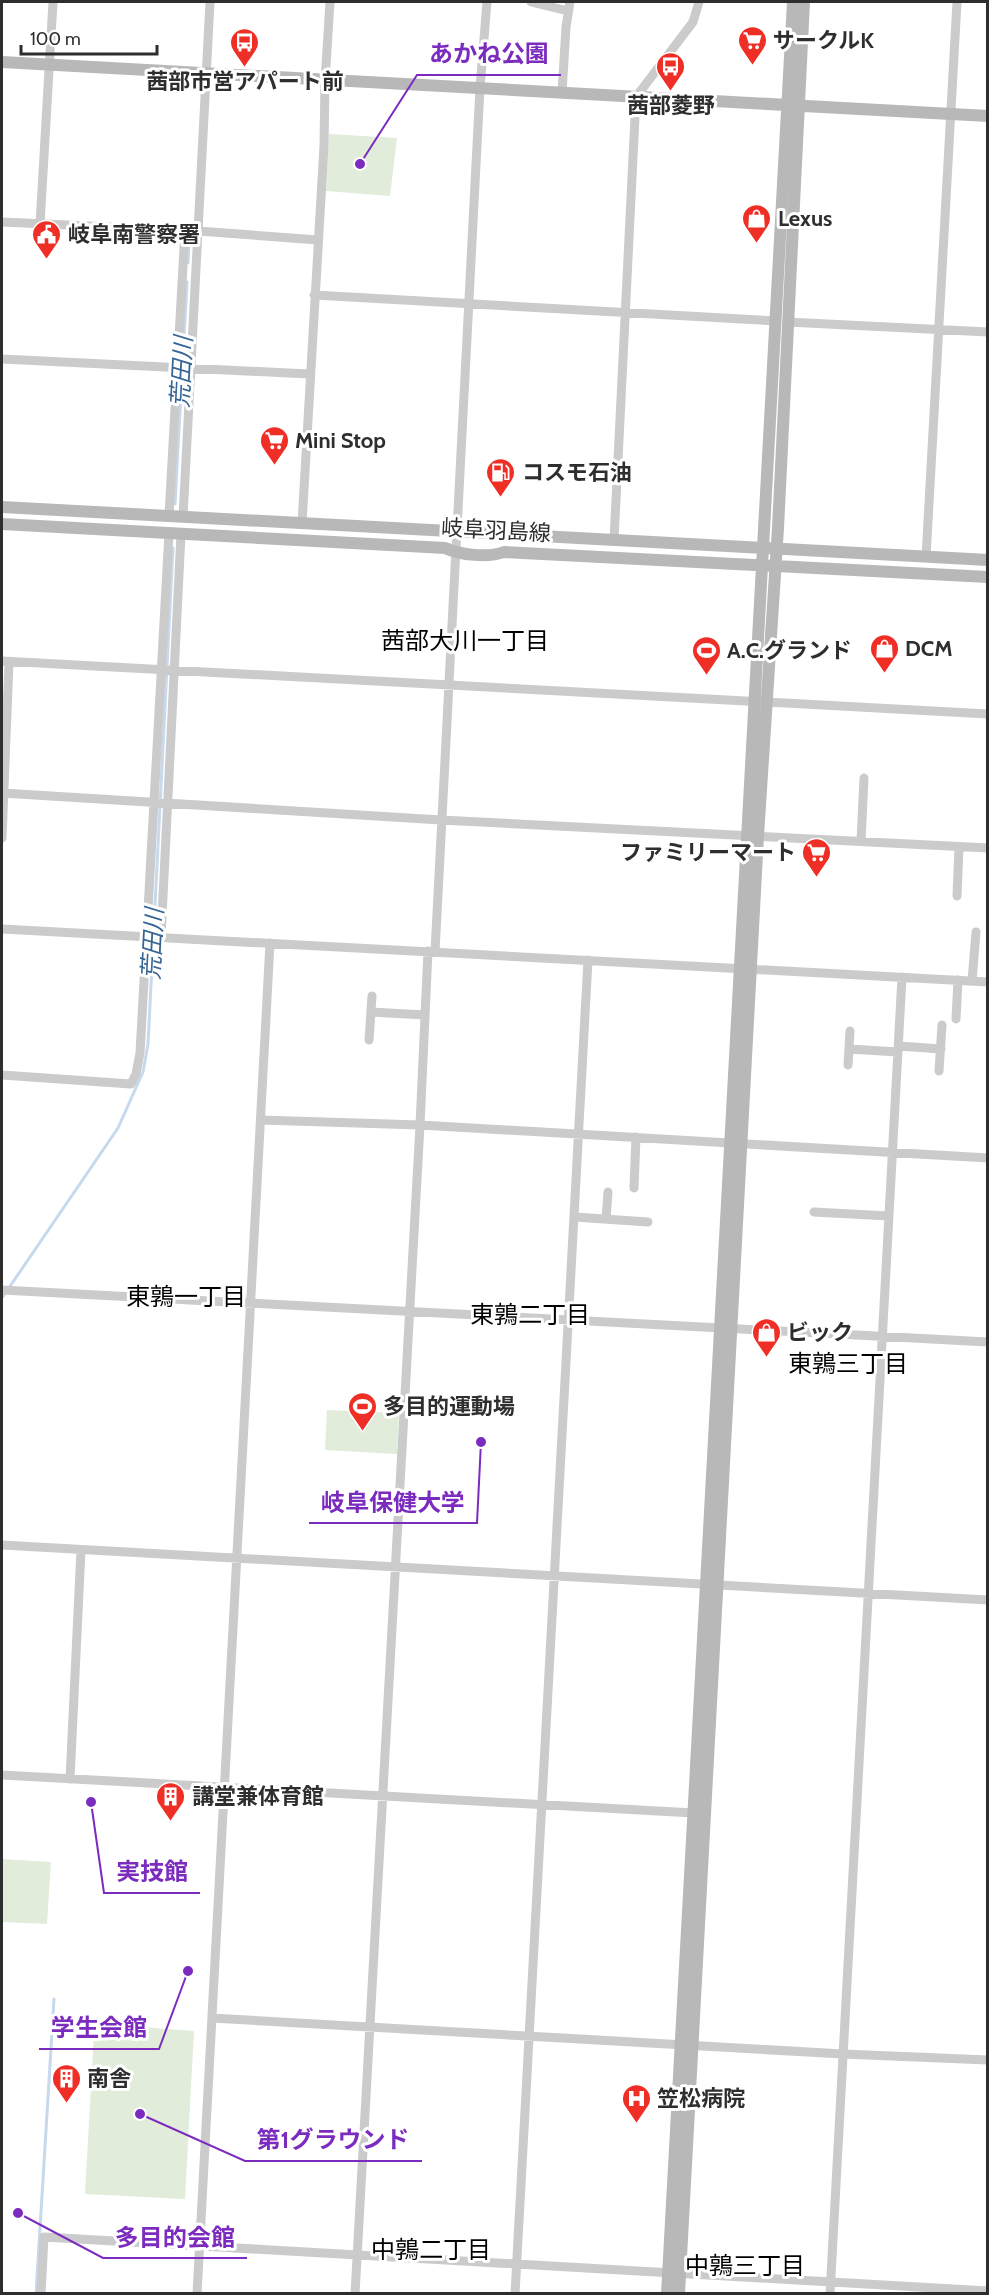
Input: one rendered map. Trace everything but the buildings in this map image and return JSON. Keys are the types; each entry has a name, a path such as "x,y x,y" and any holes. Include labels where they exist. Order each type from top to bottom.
{"street":[{"path":"40,224 53,2"},
{"path":"169,516 198,231 210,2"},
{"path":"302,524 330,2"},
{"path":"355,2294 425,1015 441,820 480,88 487,2"},
{"path":"531,2 569,6 562,93"},
{"path":"614,540 636,97 693,22 699,2"},
{"path":"793,2 793,105"},
{"path":"667,2294 674,2273 793,105 804,2"},
{"path":"926,557 957,2"},
{"path":"2,62 987,116"},
{"path":"2,222 185,230 318,240"},
{"path":"183,517 185,230"},
{"path":"314,295 987,332"},
{"path":"2,359 309,374"},
{"name":"岐阜羽島線","path":"2,507 987,560"},
{"name":"岐阜羽島線","path":"2,524 445,548 455,553 496,555 504,552 987,577"},
{"path":"2,1075 131,1084 135,1074 140,1053 153,937 175,533"},
{"path":"2,838 5,661 987,714"},
{"path":"861,842 864,778"},
{"path":"3,793 441,820 987,848"},
{"path":"153,937 161,803"},
{"path":"957,896 959,847"},
{"path":"2,929 987,982"},
{"path":"972,981 976,932"},
{"path":"197,2294 270,943"},
{"path":"515,2294 588,960"},
{"path":"830,2294 902,977"},
{"path":"956,1018 958,980"},
{"path":"369,1040 372,996"},
{"path":"371,1012 425,1015"},
{"path":"939,1071 942,1025"},
{"path":"848,1065 850,1031"},
{"path":"849,1049 941,1049"},
{"path":"261,1120 420,1125 987,1158"},
{"path":"634,1188 636,1137"},
{"path":"606,1219 608,1192"},
{"path":"814,1212 889,1216"},
{"path":"575,1216 648,1222"},
{"path":"2,1290 987,1342"},
{"path":"2,1545 987,1600"},
{"path":"70,1779 81,1550"},
{"path":"687,2043 694,1813 712,1584"},
{"path":"2,1775 694,1813"},
{"path":"212,2018 687,2043 843,2054 987,2060"},
{"path":"41,2294 44,2237 987,2291"},
{"path":"674,2273 679,2294"}],"green space":[{"path":"329,134 397,138 390,196 326,191"},
{"name":"多目的運動場","path":"327,1410 399,1413 397,1454 325,1450"},
{"path":"2,1859 51,1862 47,1924 2,1922"},
{"path":"103,2024 194,2031 185,2199 85,2194 94,2034"}],"waterway":[{"name":"荒田川","path":"188,263 189,241"},
{"name":"荒田川","path":"175,504 187,282"},
{"name":"荒田川","path":"2,1298 118,1128 143,1072 148,1044 173,548"},
{"path":"36,2294 54,1999"}],"place":[{"name":"サークルK","path":"752,66"},
{"name":"茜部市営アパート前","path":"245,68"},
{"name":"茜部菱野","path":"671,92"},
{"name":"あかね公園","path":"360,164"},
{"name":"Lexus","path":"757,244"},
{"name":"岐阜南警察署","path":"47,260"},
{"name":"Mini Stop","path":"274,466"},
{"name":"コスモ石油","path":"501,498"},
{"name":"DCM","path":"884,674"},
{"name":"A.C.グランド","path":"706,676"},
{"name":"ファミリーマート","path":"817,878"},
{"name":"ビック","path":"766,1358"},
{"name":"多目的運動場","path":"362,1432"},
{"name":"岐阜保健大学","path":"481,1442"},
{"name":"実技館","path":"91,1802"},
{"name":"講堂兼体育館","path":"171,1822"},
{"name":"学生会館","path":"188,1971"},
{"name":"南舎","path":"66,2104"},
{"name":"第1グラウンド","path":"140,2114"},
{"name":"笠松病院","path":"636,2124"},
{"name":"多目的会館","path":"18,2213"}],"district":[{"name":"茜部大川一丁目","path":"465,641"},
{"name":"東鶉一丁目","path":"186,1297"},
{"name":"東鶉二丁目","path":"530,1315"},
{"name":"東鶉三丁目","path":"848,1364"},
{"name":"中鶉二丁目","path":"431,2250"},
{"name":"中鶉三丁目","path":"745,2266"}]}
